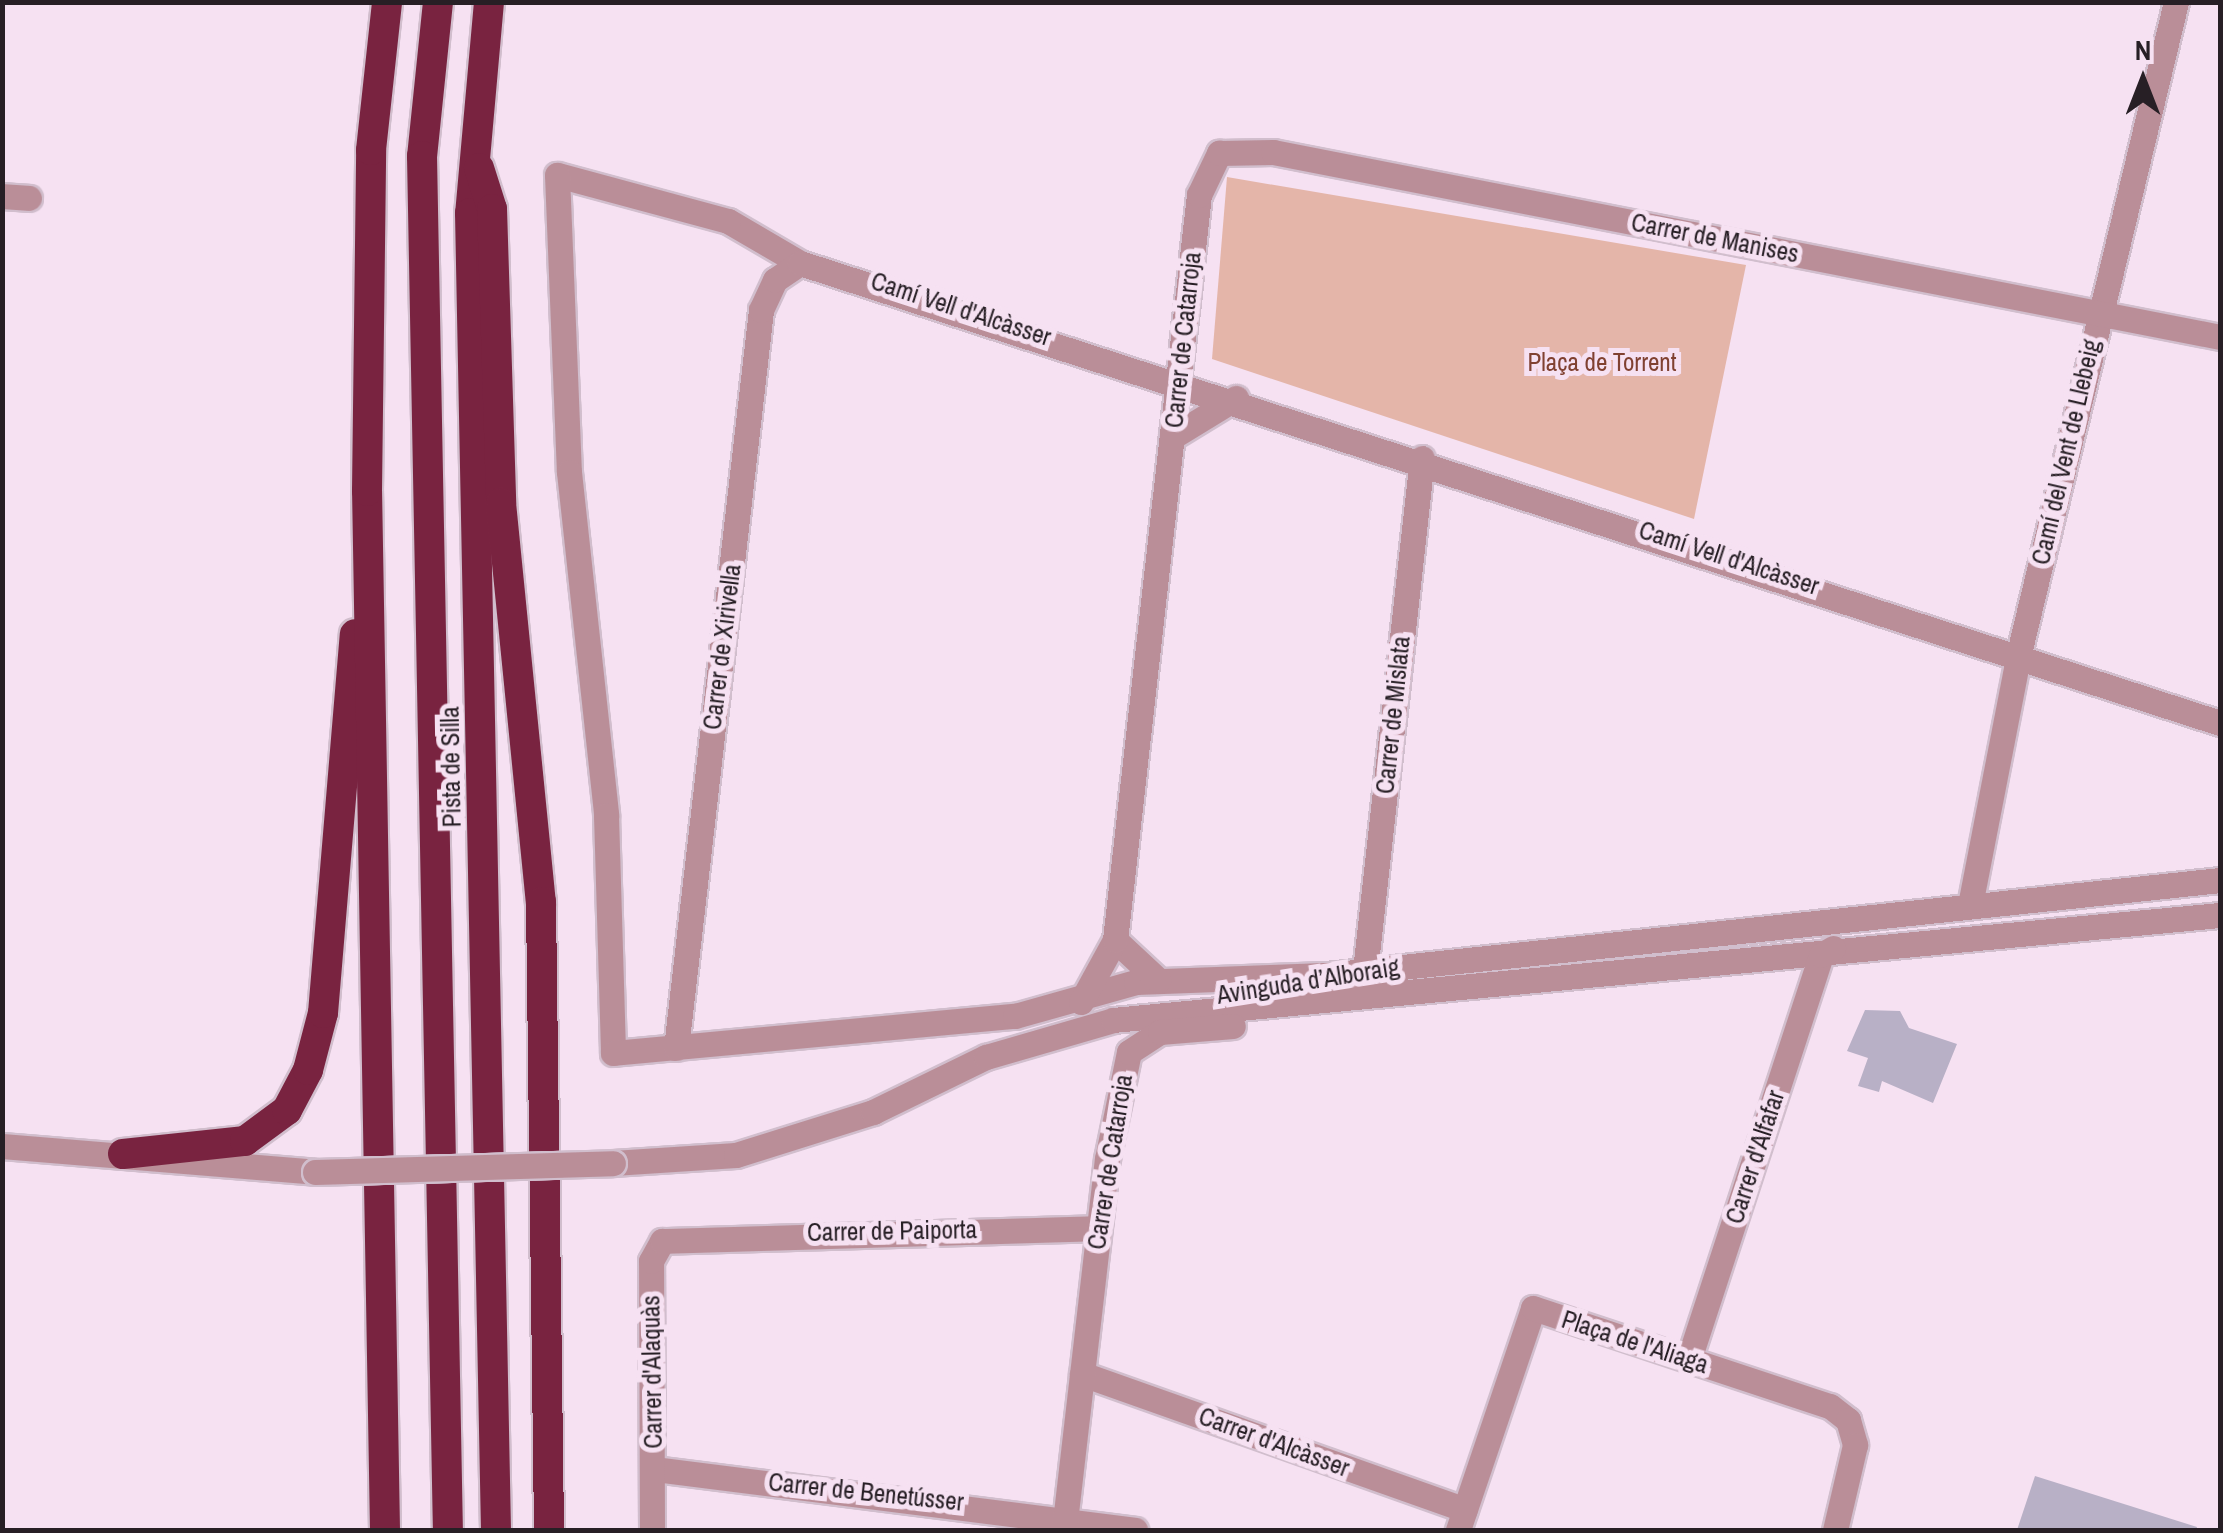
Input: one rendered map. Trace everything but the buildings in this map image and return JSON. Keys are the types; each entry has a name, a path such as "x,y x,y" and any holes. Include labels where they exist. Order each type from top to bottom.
{"highway":[{"path":"385,1530 367,492 371,150 387,2"},
{"name":"Pista de Silla","path":"438,2 422,156 448,1530"},
{"name":"Pista de Silla","path":"489,2 475,154 496,1530"},
{"path":"475,154 492,209 501,503 540,902 551,1414 549,1530"},
{"path":"123,1154 244,1141 287,1110 308,1070 323,1013 367,492"},
{"path":"551,1414 567,1530"}],"street":[{"name":"Camí del Vent de Llebeig","path":"1970,905 2018,653 2176,2"},
{"name":"Carrer de Manises","path":"1212,160 1230,150 1273,152 2220,336"},
{"name":"Carrer de Catarroja","path":"1081,1002 1115,940 1199,194 1212,160"},
{"name":"Camí Vell d'Alcàsser","path":"676,1048 613,1053 606,815 569,472 556,175 728,222 800,264 1178,379 2018,653 2220,723"},
{"path":"2,196 29,198"},
{"name":"Carrer de Xirivella","path":"676,1048 762,310 775,280 800,264"},
{"path":"1172,437 1236,398"},
{"name":"Carrer de Mislata","path":"1366,971 1422,458"},
{"name":"Avinguda d’Alboraig","path":"1163,1013 1224,990 1324,975 2220,880"},
{"name":"Avinguda d’Alboraig","path":"1821,955 1852,936 2003,918 2054,896"},
{"name":"Avinguda d’Alboraig","path":"1163,1013 2220,915"},
{"path":"1115,940 1158,980"},
{"name":"Carrer d'Alfafar","path":"1689,1360 1821,955"},
{"path":"676,1048 1081,1002 1158,980 1324,975"},
{"name":"Carrer de Catarroja","path":"1065,1522 1117,1090 1129,1052 1160,1032 1401,1009 1499,984"},
{"path":"2,1146 78,1149 315,1172 613,1164 736,1155 873,1112 1052,1035 1163,1013"},
{"name":"Carrer de Paiporta","path":"686,1234 1099,1228"},
{"name":"Carrer d'Alaquàs","path":"652,1530 650,1261 662,1242 686,1234"},
{"name":"Plaça de l'Aliaga","path":"1461,1520 1532,1308 1830,1406 1848,1420 1855,1445 1835,1530"},
{"name":"Carrer d'Alcàsser","path":"1082,1374 1461,1520"},
{"name":"Carrer de Benetússer","path":"654,1469 1135,1530"}],"green space":[{"name":"Plaça de Torrent","path":"1227,177 1746,265 1694,519 1212,359"}]}
